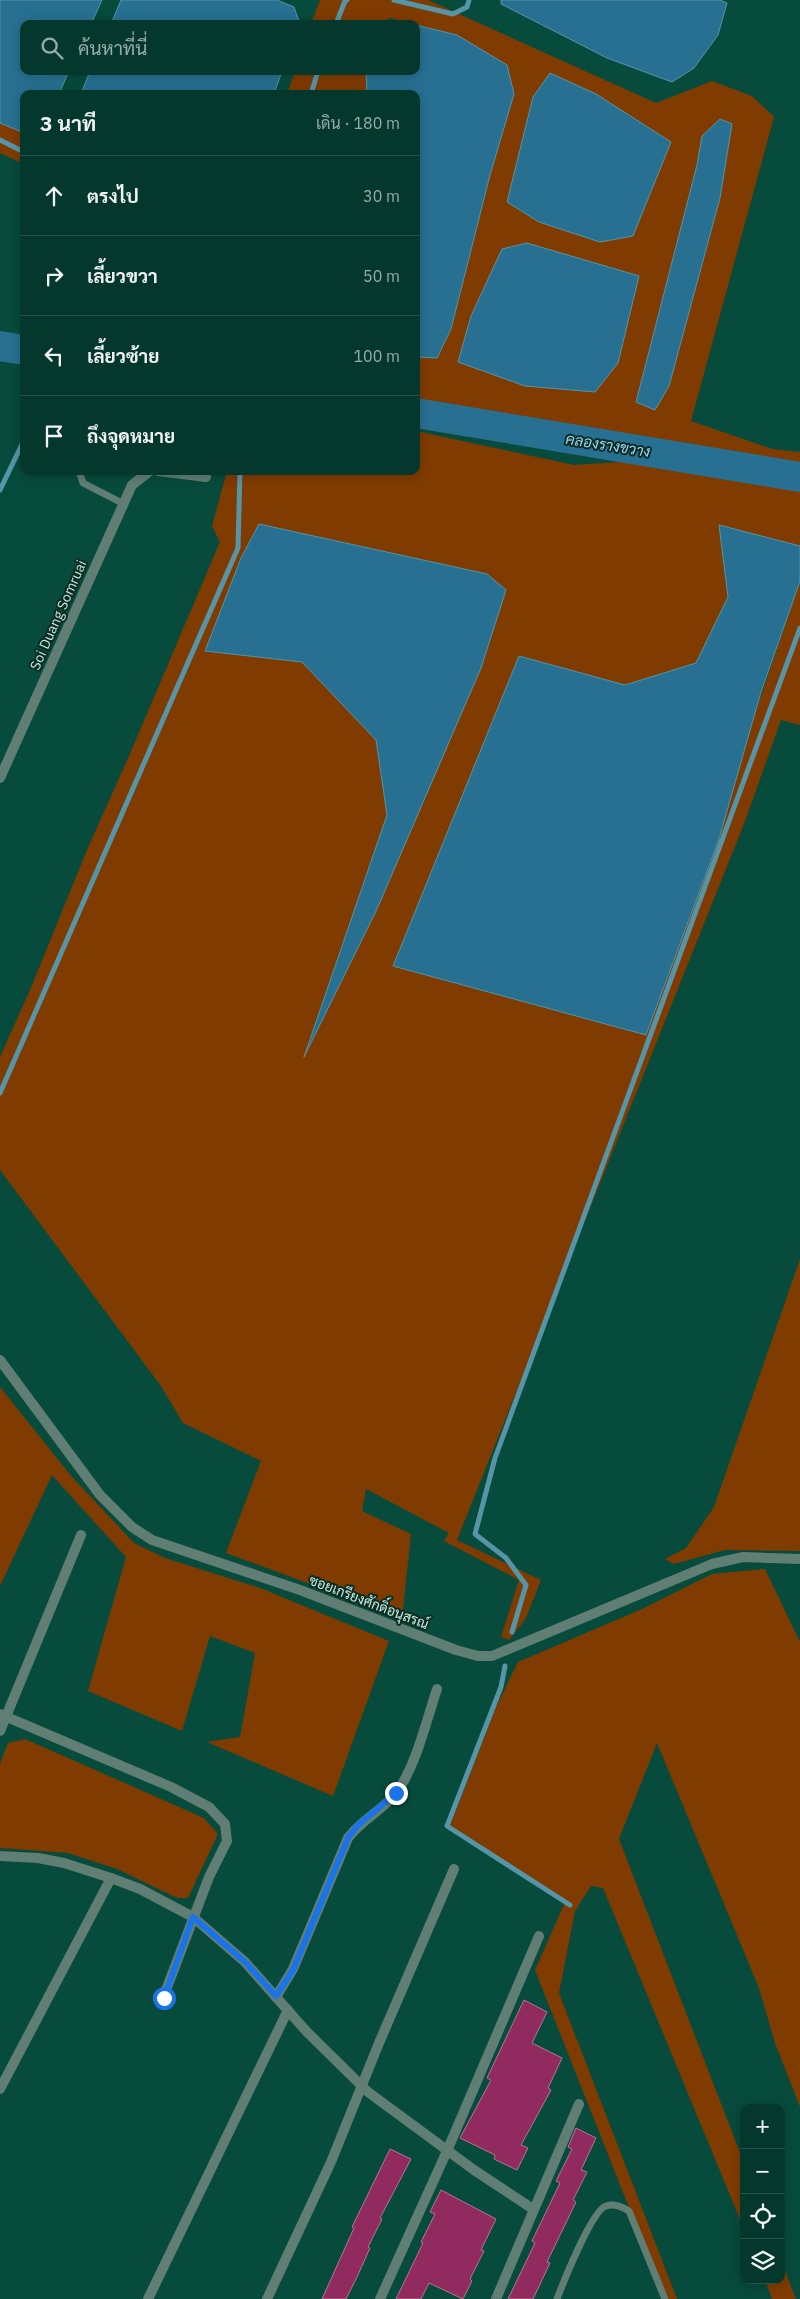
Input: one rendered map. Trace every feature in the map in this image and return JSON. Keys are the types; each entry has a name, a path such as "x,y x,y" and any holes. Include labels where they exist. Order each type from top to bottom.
{"street":[{"name":"Soi Duang Somruai","path":"0,778 132,486 145,475"},
{"path":"190,475 206,477"},
{"name":"ซอยเกรียงศักดิ์อนุสรณ์","path":"0,1360 100,1495 132,1526 152,1540 300,1590 456,1650 478,1656 492,1656 712,1564 743,1557 800,1559"},
{"path":"0,1731 3,1715 81,1535"},
{"path":"276,1996 293,1970 348,1838 357,1826 388,1802 403,1781 437,1689"},
{"path":"3,1715 171,1788 209,1807 226,1824 226,1841 193,1917 164,1998"},
{"path":"0,1856 38,1858 64,1863 140,1889 193,1917 245,1962 288,2010 362,2086 447,2151 533,2209"},
{"path":"267,2299 331,2162 378,2043 454,1870"},
{"path":"0,2089 111,1878"},
{"path":"380,2299 447,2151 539,1936"},
{"path":"148,2299 288,2010"},
{"path":"496,2299 579,2104"}],"lane":[{"path":"80,475 83,483 124,504"},
{"path":"557,2299 590,2224 598,2210 606,2206 615,2206 629,2211 665,2299"}],"shaded area":[{"path":"320,0 428,0 656,103 712,81 752,96 774,117 691,421 772,449 800,452 800,468 684,443 420,402 420,357 437,358 451,329 490,175 514,94 457,35 420,26 420,20 389,18 387,20 312,20","holes":["732,124 720,198 669,386 655,410 636,402 697,165 702,136"]},
{"path":"294,75 366,75 367,90 288,90"},
{"path":"0,123 20,131 20,162 0,153"},
{"path":"420,432 574,465 618,462 630,456 800,486 800,546 719,526 728,597 696,663 625,685 519,656 393,966 646,1035 800,581 800,725 781,720 744,824 457,1540 541,1580 525,1620 509,1640 501,1637 519,1580 444,1541 449,1533 366,1489 362,1511 411,1534 402,1618 226,1553 261,1461 183,1423 161,1386 0,1170 0,1057 220,542 212,526 226,475 420,475","holes":["259,524 487,574 306,1051 387,815 376,740 302,662 206,651 241,558"]},
{"path":"800,1259 800,1551 725,1550 674,1564 665,1559 686,1548 714,1507"},
{"path":"0,1387 72,1477 134,1543 165,1558 260,1588 389,1641 333,1796 207,1742 240,1737 255,1653 210,1636 182,1731 88,1691 126,1557 52,1475 0,1586"},
{"path":"765,1569 800,1642 800,2107 775,2043 759,1988 657,1743 619,1839 740,2153 740,2219 603,1888 591,1886 575,1911 559,1993 677,2299 669,2299 626,2200 535,1970 566,1900 450,1826 496,1707 518,1662 642,1609 712,1574"},
{"path":"25,1739 204,1818 218,1834 188,1898 177,1898 117,1869 68,1853 0,1848 0,1764 8,1743"},
{"path":"785,2270 796,2299 772,2299 766,2284 785,2284"}],"water":[{"path":"0,0 102,0 93,20 20,20 20,75 67,75 61,90 20,90 20,131 0,123"},
{"path":"121,0 277,0 294,7 299,20 113,20"},
{"path":"501,0 720,0 727,3 718,35 694,68 672,82 607,58 501,4"},
{"path":"420,26 457,35 507,65 514,94 490,175 451,329 437,358 420,357 420,90 367,90 366,75 420,75"},
{"path":"550,73 596,94 671,142 633,236 600,242 539,222 507,202 533,97"},
{"path":"88,75 281,75 275,90 83,90"},
{"path":"720,119 732,124 720,198 669,386 655,410 636,402 697,165 702,136"},
{"path":"527,243 639,276 618,363 595,392 525,386 458,362 471,316 502,249"},
{"path":"259,524 487,574 506,590 481,668 377,909 304,1057 387,815 376,740 302,662 205,651 241,558"},
{"path":"719,525 800,546 800,581 761,692 719,839 646,1035 393,966 519,656 625,685 696,663 728,597"}],"building":[{"path":"524,2000 547,2012 532,2043 562,2058 548,2088 551,2090 521,2145 528,2148 517,2170 494,2159 495,2155 460,2138 491,2080 487,2078"},
{"path":"576,2128 596,2138 581,2170 587,2172 573,2200 576,2202 547,2262 550,2263 533,2299 508,2299 535,2243 532,2241 560,2183 556,2181 572,2149 568,2147"},
{"path":"390,2149 411,2159 380,2218 382,2219 368,2247 370,2248 346,2299 322,2299 354,2228 352,2227"},
{"path":"441,2190 496,2219 481,2250 484,2251 470,2279 472,2281 463,2299 429,2283 421,2299 396,2299 435,2214 430,2212"}],"waterway":[{"path":"338,20 347,0"},
{"path":"394,0 453,14 467,7 469,0"},
{"path":"312,90 317,75"},
{"path":"0,140 20,150"},
{"name":"คลองรางขวาง","path":"0,346 20,349"},
{"name":"คลองรางขวาง","path":"420,414 800,477"},
{"path":"0,490 20,448"},
{"path":"0,1093 238,548 240,475"},
{"path":"512,1632 526,1585 506,1558 475,1534 495,1458 800,628"},
{"path":"505,1666 501,1687 447,1826 570,1905"}],"route":[{"path":"164,1998 193,1917 245,1962 276,1996 293,1970 348,1838 357,1826 380,1809 396,1793"}]}
